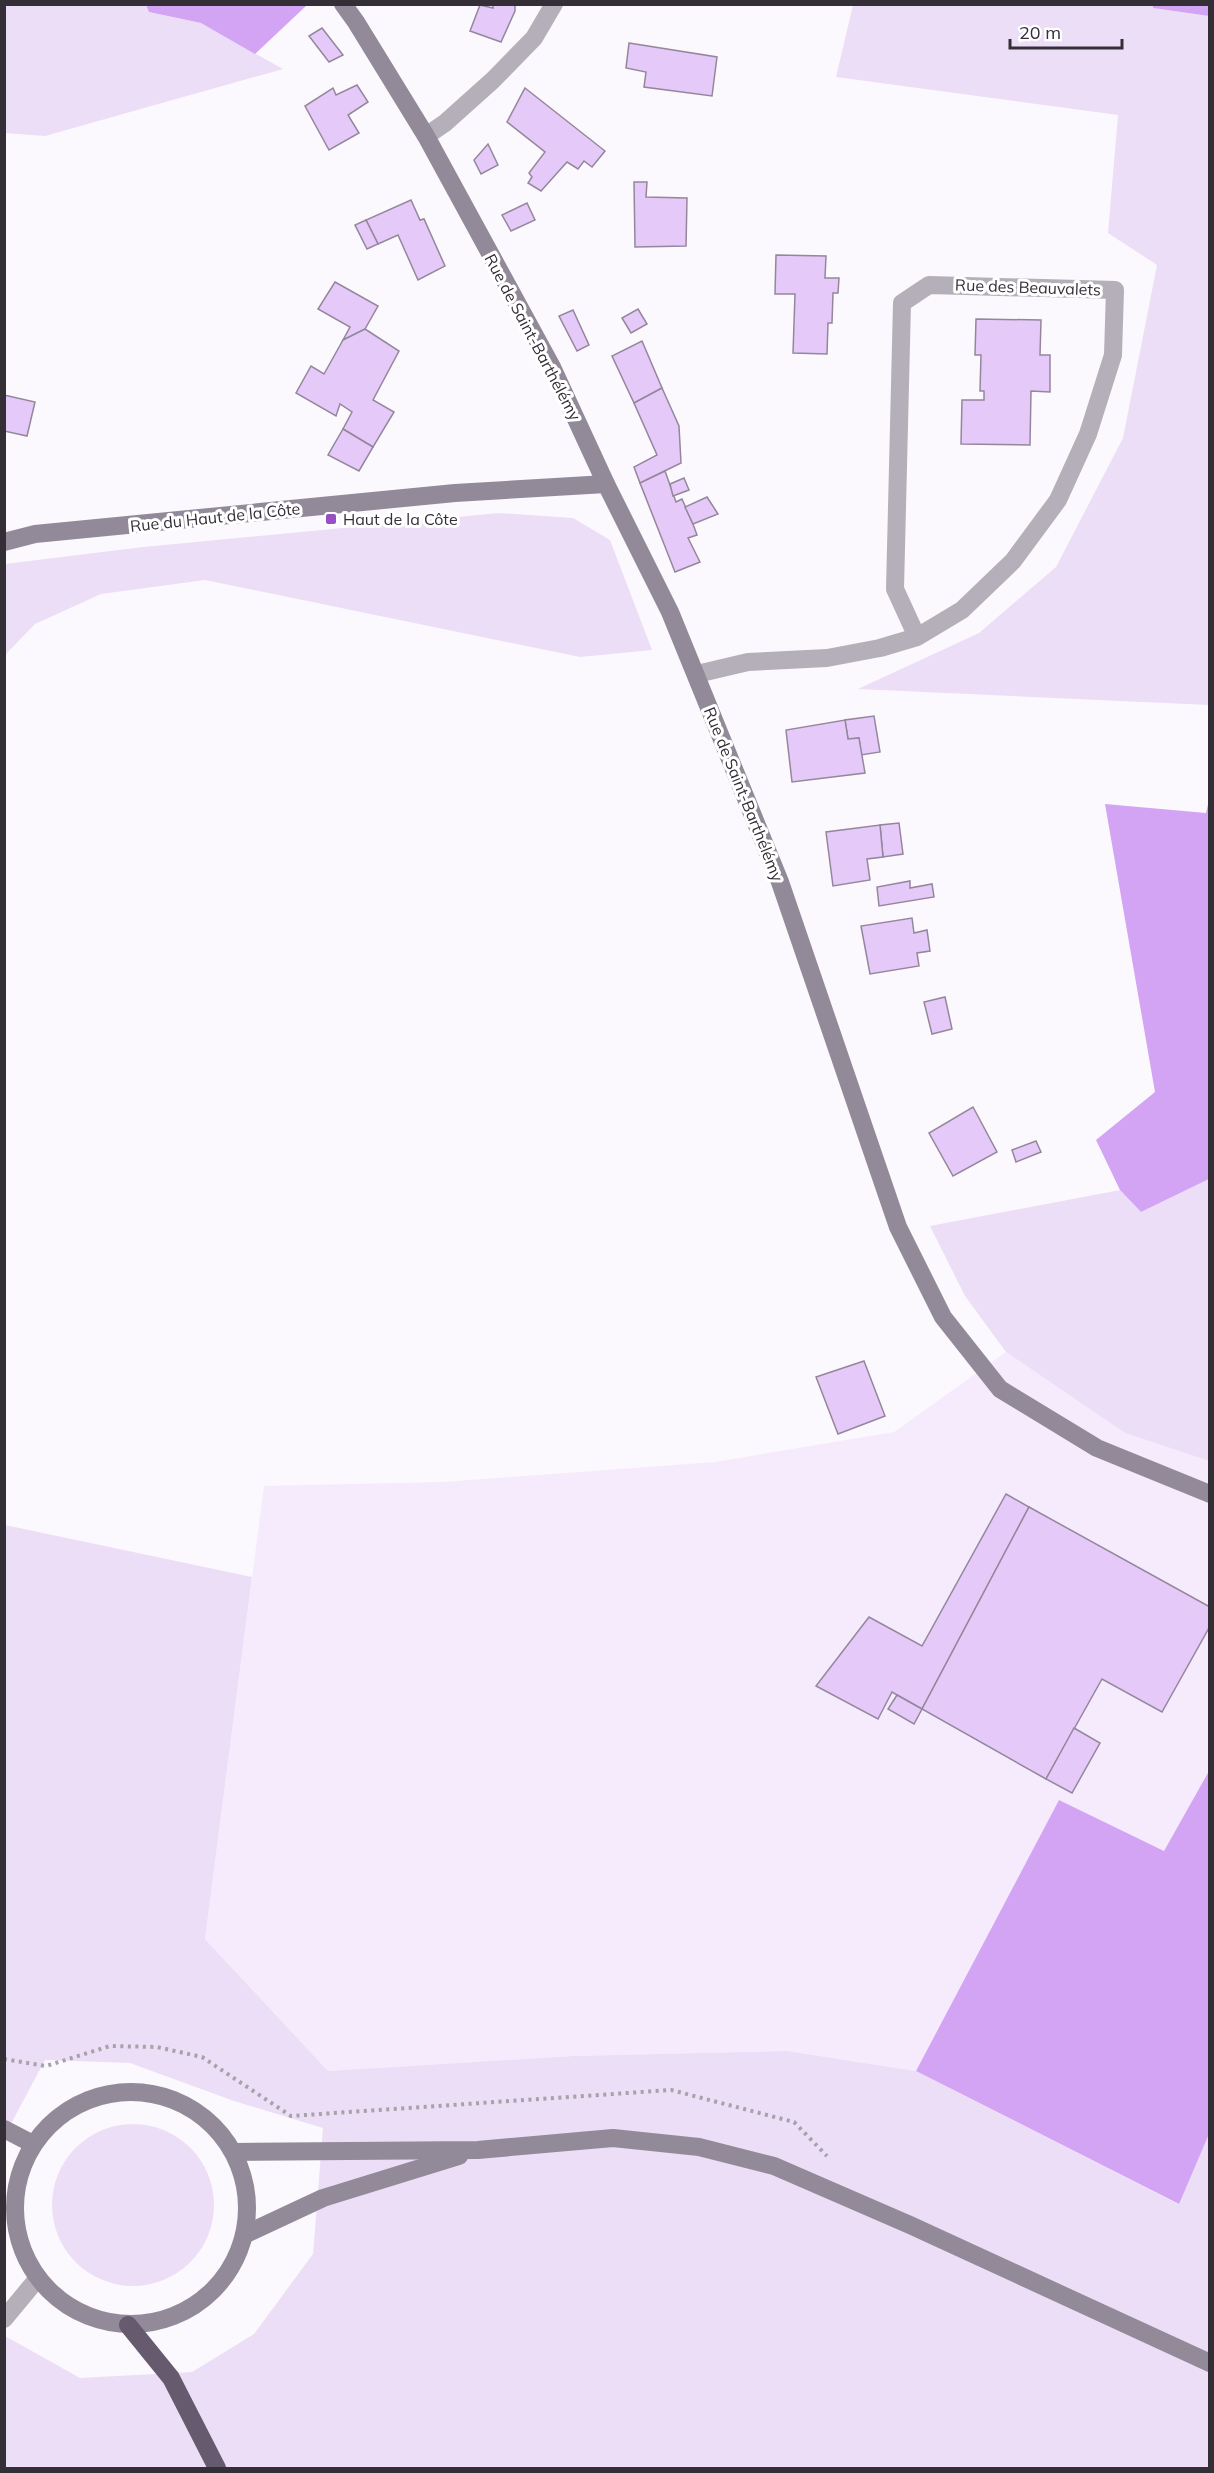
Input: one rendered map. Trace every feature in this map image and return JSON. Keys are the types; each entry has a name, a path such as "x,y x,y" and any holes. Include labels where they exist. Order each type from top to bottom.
{"highway":[{"path":"128,2325 171,2378 217,2469"}],"street":[{"name":"Rue de Saint-Barthélémy","path":"343,4 426,136 552,366 606,484 670,612 780,882 898,1227 943,1317 1000,1389 1097,1448 1209,1494"},
{"path":"426,136 493,80 534,38 554,4"},
{"name":"Rue des Beauvalets","path":"697,674 748,662 826,658 880,648 917,637 962,610 971,602 1013,561 1058,500 1088,435 1113,355 1115,290 929,285 902,303 895,589 917,637"},
{"name":"Rue du Haut de la Côte","path":"4,542 35,534 432,495 606,484"},
{"path":"136,2091 175,2099 209,2121 234,2152 244,2178 247,2197 246,2234 230,2271 203,2301 168,2320 128,2325 93,2319 63,2303 38,2278 21,2247 14,2212 19,2176 33,2144 61,2115 96,2097 136,2091"},
{"path":"4,2129 33,2144"},
{"path":"234,2152 478,2150 613,2138 699,2147 774,2166 910,2225 1183,2349 1209,2363"},
{"path":"246,2234 323,2198 478,2150"},
{"path":"4,2319 38,2278"}],"path":[{"path":"4,2060 46,2066 111,2046 157,2047 202,2057 291,2116 671,2090 794,2122 826,2155 836,2160"}],"shaded area":[{"path":"304,4 306,6 255,54 201,23 149,12 146,5"},
{"path":"1153,4 1153,8 1209,16 1209,705 858,689 979,633 1056,567 1123,438 1157,265 1108,233 1118,115 836,77 853,5"},
{"path":"4,5 146,5 149,12 201,23 283,69 45,136 5,133"},
{"path":"1153,5 1209,5 1209,16 1153,8"},
{"path":"499,513 573,518 610,540 652,650 580,657 205,580 101,594 35,624 5,655 5,564 143,547"},
{"path":"1209,800 1209,1179 1141,1212 1120,1190 1096,1140 1155,1092 1105,804 1206,813"},
{"path":"1209,1179 1209,1461 1125,1433 1006,1352 965,1296 930,1226 1120,1190 1141,1212"},
{"path":"1006,1352 1125,1433 1209,1461 1209,1771 1164,1851 1059,1800 916,2071 787,2051 573,2056 328,2071 205,1939 264,1486 443,1482 715,1462 894,1432"},
{"path":"5,1525 252,1577 205,1939 328,2071 573,2056 787,2051 916,2071 1178,2204 1209,2134 1209,2468 5,2468 5,2336 80,2378 192,2372 254,2334 313,2254 323,2128 234,2101 130,2063 45,2060 5,2135"},
{"path":"1209,1771 1209,2134 1179,2204 916,2071 1059,1800 1164,1851"},
{"path":"133,2124 149,2125 164,2130 191,2147 208,2174 213,2189 213,2221 208,2236 191,2263 164,2280 149,2285 133,2286 117,2285 102,2280 75,2263 58,2236 53,2221 52,2205 53,2189 58,2174 75,2147 102,2130 117,2125"}],"building":[{"path":"493,4 515,4 515,11 501,42 470,31 480,5 493,8"},
{"path":"322,28 343,55 329,62 309,36"},
{"path":"629,43 717,57 712,96 644,87 646,72 626,68"},
{"path":"357,85 368,102 348,115 359,133 329,150 305,106 333,88 336,95"},
{"path":"525,88 605,151 592,167 584,161 578,169 567,162 541,191 528,183 532,177 529,173 545,152 507,122"},
{"path":"488,144 498,165 481,174 474,160"},
{"path":"634,182 647,182 646,197 687,198 686,246 635,247"},
{"path":"411,200 420,220 424,219 445,266 418,280 398,235 378,244 366,220"},
{"path":"527,203 535,220 511,231 502,215"},
{"path":"366,220 378,244 367,249 355,225"},
{"path":"776,255 826,256 825,278 839,278 838,293 833,293 832,323 828,323 827,354 793,353 795,294 775,294"},
{"path":"335,282 378,306 365,329 343,340 350,327 318,309"},
{"path":"638,309 647,324 631,333 622,318"},
{"path":"573,310 589,345 577,351 559,316"},
{"path":"976,319 1041,320 1040,355 1050,355 1050,392 1031,391 1030,445 961,444 962,400 984,400 984,391 980,391 981,355 975,355"},
{"path":"365,329 399,351 373,400 394,412 373,447 343,429 352,412 340,404 336,416 296,393 311,366 324,374 343,340"},
{"path":"642,341 662,388 634,403 612,356"},
{"path":"662,388 679,426 681,463 640,483 634,467 657,455 634,403"},
{"path":"4,395 35,402 27,436 4,431"},
{"path":"343,429 373,447 359,471 328,455"},
{"path":"665,471 676,502 682,499 693,524 697,535 688,538 700,562 675,572 640,483"},
{"path":"684,478 689,490 673,496 670,484"},
{"path":"707,497 718,514 693,524 685,507"},
{"path":"874,716 880,752 861,755 859,738 848,739 845,720"},
{"path":"845,720 848,739 859,738 865,773 792,782 786,730"},
{"path":"899,823 903,854 883,857 880,825"},
{"path":"880,825 883,857 867,859 870,880 833,886 826,832"},
{"path":"910,881 910,888 932,884 934,897 879,906 877,887"},
{"path":"912,918 914,933 927,930 930,951 917,953 919,966 870,974 861,926"},
{"path":"945,997 952,1029 932,1034 924,1002"},
{"path":"973,1107 997,1152 953,1176 929,1133"},
{"path":"1036,1141 1041,1152 1016,1162 1012,1150"},
{"path":"864,1361 885,1416 838,1434 816,1377"},
{"path":"1006,1494 1029,1507 922,1709 892,1692 878,1719 816,1686 869,1617 922,1646"},
{"path":"1029,1507 1210,1607 1210,1626 1162,1712 1102,1679 1046,1779 922,1709"},
{"path":"897,1695 922,1709 914,1724 888,1709"},
{"path":"1074,1728 1100,1743 1072,1793 1046,1779"}],"place":[{"name":"Haut de la Côte","path":"331,519"}]}
